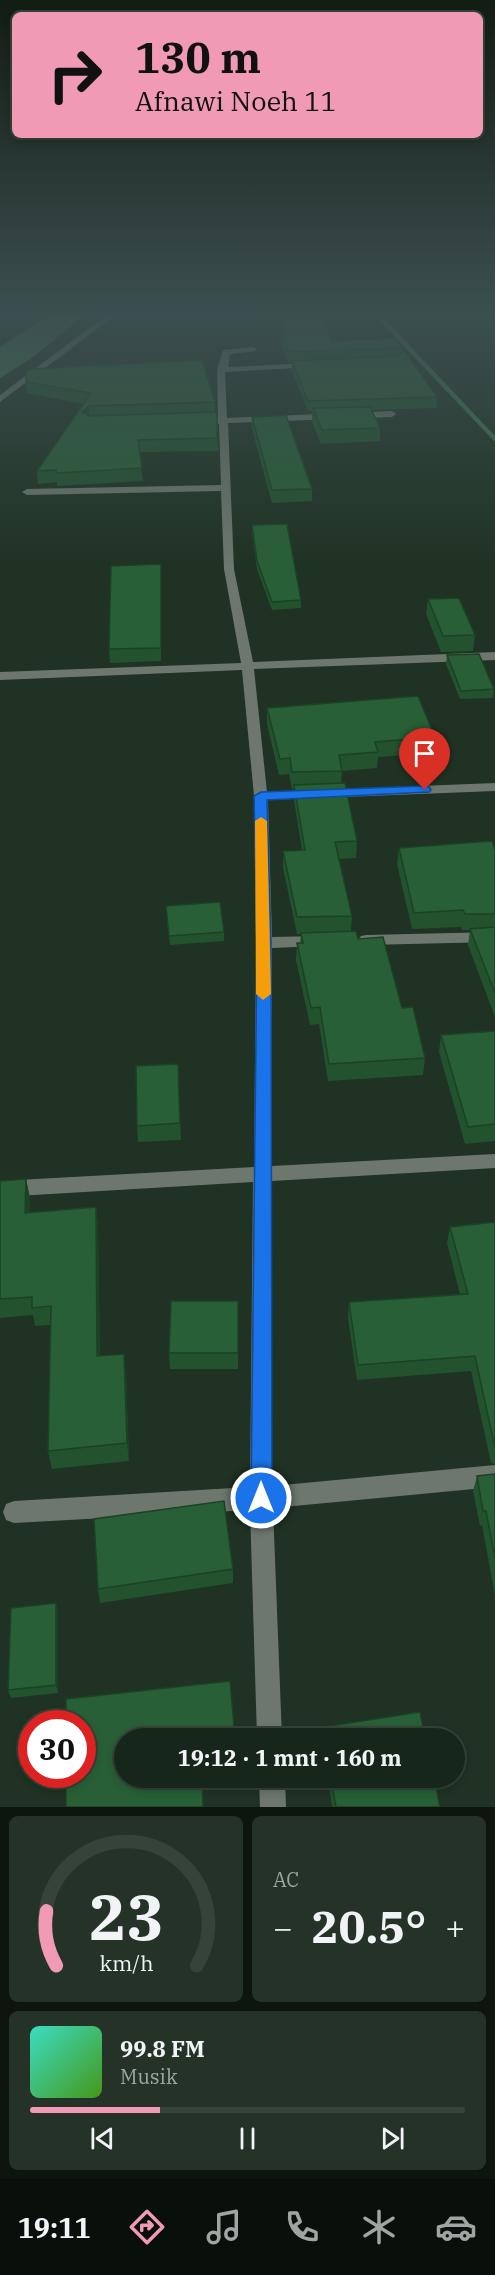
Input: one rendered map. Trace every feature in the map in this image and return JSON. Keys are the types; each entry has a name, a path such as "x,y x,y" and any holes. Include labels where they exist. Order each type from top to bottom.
{"street":[{"path":"224,398 229,569 248,667 261,796 264,943 261,1498 270,1728"},
{"path":"201,421 392,414"},
{"path":"27,492 226,488"},
{"path":"0,676 495,656"},
{"path":"261,796 495,787"},
{"path":"264,943 495,937"},
{"path":"0,1189 495,1161"},
{"path":"14,1512 261,1498 495,1476"},
{"path":"272,1788 273,1807"}],"building":[{"path":"87,398 214,398 215,402 89,406 82,412 89,416 217,412 217,438 138,440 142,468 59,473 56,473 56,470 37,471"},
{"path":"307,398 394,398 308,401"},
{"path":"370,407 380,428 322,430 313,408"},
{"path":"286,415 312,489 272,490 252,417"},
{"path":"287,524 301,600 272,602 257,561 252,525"},
{"path":"161,564 161,648 109,649 111,566"},
{"path":"459,598 475,635 443,636 428,599"},
{"path":"479,654 494,689 461,691 447,655"},
{"path":"418,696 435,737 375,742 378,752 339,755 342,771 292,772 290,758 280,759 267,708"},
{"path":"345,783 357,841 335,842 352,916 297,917 283,851 305,850 294,785"},
{"path":"492,841 495,850 495,914 465,914 463,910 414,913 399,848"},
{"path":"220,902 224,932 169,936 166,906"},
{"path":"495,927 495,993 470,929"},
{"path":"356,931 358,939 383,937 402,1008 413,1007 425,1058 329,1064 320,1007 311,1008 297,943 303,943 301,933"},
{"path":"495,1031 495,1124 468,1127 441,1035"},
{"path":"178,1064 180,1123 137,1126 136,1066"},
{"path":"26,1179 25,1213 96,1207 97,1356 124,1354 127,1443 48,1451 51,1306 32,1308 32,1297 0,1299 0,1181"},
{"path":"495,1222 495,1448 475,1356 358,1365 349,1302 468,1294 450,1227"},
{"path":"171,1301 238,1301 238,1353 169,1353"},
{"path":"495,1474 495,1558 477,1476"},
{"path":"224,1501 233,1569 98,1589 94,1519"},
{"path":"56,1603 56,1685 8,1690 11,1608"},
{"path":"230,1681 234,1728 114,1728 114,1788 202,1788 203,1807 66,1807 66,1788 96,1788 96,1710 66,1710 66,1699"},
{"path":"420,1712 423,1728 323,1728"},
{"path":"333,1788 436,1788 440,1807 336,1807"}],"waterway":[{"path":"456,398 495,440"}],"slow traffic":[{"path":"261,821 263,994"}],"route":[{"path":"261,1498 264,943 261,796 425,790"}]}
